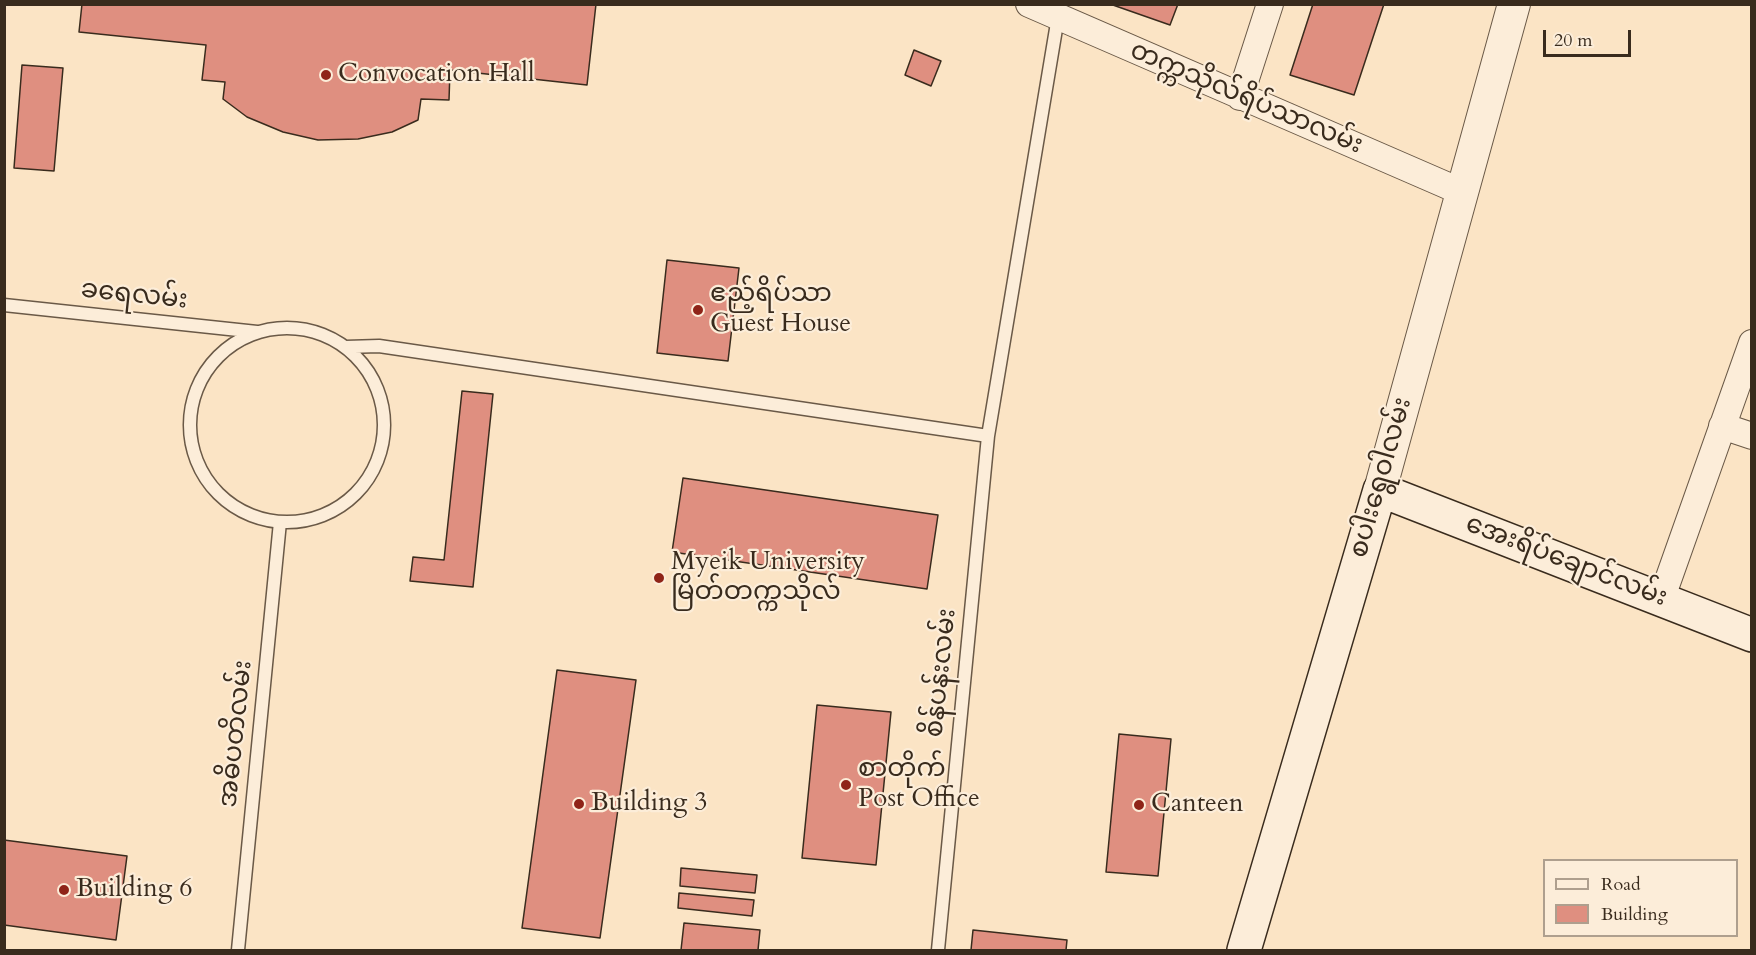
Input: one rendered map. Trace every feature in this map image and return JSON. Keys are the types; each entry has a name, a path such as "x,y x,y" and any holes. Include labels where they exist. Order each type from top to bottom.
{"main road":[{"name":"အေးရိပ်ချောင်လမ်း","path":"1380,490 1752,635"},
{"name":"စပါးရွေဝါလမ်း","path":"1244,951 1380,490"}],"street":[{"name":"တက္ကသိုလ်ရိပ်သာလမ်း","path":"1029,4 1060,11 1240,97 1462,192"},
{"path":"1240,97 1270,4"},
{"name":"စပါးရွေဝါလမ်း","path":"1380,490 1514,4"},
{"path":"1661,600 1752,343"},
{"path":"1722,426 1752,436"}],"lane":[{"name":"စိန်ပန်းလမ်း","path":"938,951 988,436 1060,11"},
{"name":"ခရေလမ်း","path":"4,305 258,332"},
{"path":"288,327 319,332 346,347 367,369 381,397 385,428 378,459 363,485 340,506 311,519 280,522 248,514 219,496 200,469 190,437 192,403 205,372 228,347 258,332 288,327"},
{"path":"346,347 379,346 988,436"},
{"name":"အဓိပတိလမ်း","path":"238,951 280,522"}],"building":[{"name":"Convocation Hall","path":"82,4 596,4 587,85 450,70 449,100 421,99 418,120 392,132 358,139 318,140 283,132 247,117 223,99 225,82 202,80 206,45 79,32"},
{"path":"1110,4 1178,4 1170,25"},
{"path":"1313,4 1384,4 1354,95 1290,75"},
{"path":"914,50 941,61 931,86 905,75"},
{"path":"22,65 63,68 54,171 14,168"},
{"name":"ဧည့်ရိပ်သာ Guest House","path":"667,260 739,268 728,361 657,353"},
{"path":"462,391 493,394 473,587 410,581 413,557 444,560"},
{"path":"683,478 938,515 927,589 672,552"},
{"name":"Building 3","path":"557,670 636,680 600,938 522,928"},
{"name":"စာတိုက် Post Office","path":"817,705 891,712 876,865 802,858"},
{"name":"Canteen","path":"1119,734 1171,739 1158,876 1106,872"},
{"name":"Building 6","path":"4,840 127,856 116,940 4,925"},
{"path":"681,868 757,875 755,893 680,886"},
{"path":"679,893 754,900 752,916 678,908"},
{"path":"684,923 760,930 758,950 681,950"},
{"path":"973,930 1067,940 1066,950 971,950"}],"place":[{"name":"Convocation Hall","path":"326,75"},
{"name":"ဧည့်ရိပ်သာ Guest House","path":"698,310"},
{"name":"Myeik University မြိတ်တက္ကသိုလ်","path":"659,578"},
{"name":"စာတိုက် Post Office","path":"846,785"},
{"name":"Building 3","path":"579,804"},
{"name":"Canteen","path":"1139,805"},
{"name":"Building 6","path":"64,890"}]}
